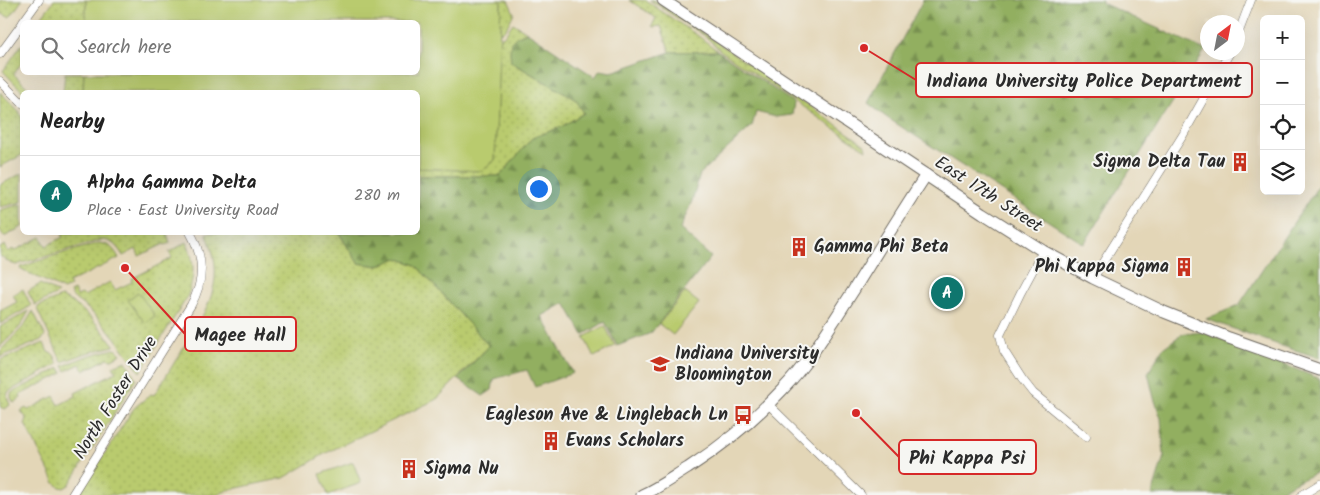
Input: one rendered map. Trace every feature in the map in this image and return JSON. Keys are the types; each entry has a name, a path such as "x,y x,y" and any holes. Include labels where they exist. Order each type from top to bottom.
{"main road":[{"name":"East 17th Street","path":"663,0 737,51 1042,251 1164,312 1237,341 1320,370"},
{"path":"642,495 702,459 744,427 782,390 807,360 832,325 926,175"}],"street":[{"path":"25,20 39,0"},
{"path":"1245,16 1251,0"},
{"path":"0,54 20,27"},
{"path":"1093,278 1179,143 1226,60"},
{"path":"0,81 20,101"},
{"name":"North Foster Drive","path":"72,495 199,290 200,259 192,235"},
{"path":"1042,251 1000,335 1004,351 1033,393 1086,437"},
{"path":"768,404 860,495"},
{"path":"1302,495 1320,484"}],"shaded area":[{"name":"Indiana University Bloomington","path":"0,0 1320,0 1320,495 0,495"}],"green space":[{"path":"0,0 22,0 9,17 0,13"},
{"path":"54,0 86,0 86,20 39,20"},
{"path":"86,0 501,0 495,160 482,171 420,168 420,90 83,90 84,75 420,75 420,20 86,20"},
{"path":"501,0 508,0 514,13 500,33"},
{"path":"629,0 645,0 718,51 670,52 661,26 652,26 656,18"},
{"path":"650,0 654,0 734,53 865,145 866,150 721,51 705,36"},
{"path":"923,0 1102,0 1102,3 1200,48 1200,58 1084,244 886,117 868,103"},
{"path":"513,23 527,32 516,37 511,62 576,100 585,112 561,127 532,138 500,176 420,176 420,168 482,171 495,160 499,38 504,36"},
{"path":"527,32 595,77 600,70 615,71 670,52 718,51 794,103 792,115 776,117 756,112 752,126 700,174 692,201 680,229 711,257 651,333 617,346 605,322 583,335 565,303 542,316 573,373 535,387 527,370 494,379 492,390 483,396 458,379 489,346 416,265 397,258 378,266 358,263 340,235 420,235 420,176 500,176 532,138 561,127 584,113 576,100 511,62 511,42 516,37"},
{"path":"20,47 20,65 14,74 30,90 21,90 3,71"},
{"path":"65,75 84,75 83,90 63,90"},
{"path":"0,92 20,113 20,156 0,167"},
{"path":"20,174 20,202 0,207 0,185"},
{"path":"1320,183 1320,358 1206,319 1239,305"},
{"path":"20,205 20,228 3,236 0,231 0,210"},
{"path":"62,235 168,235 170,243 139,256 136,249 123,256 114,244 101,240 16,265 0,256 0,248 5,245 8,252 13,249 14,251 41,237 46,246 63,237"},
{"path":"207,235 340,235 358,263 378,266 397,258 416,265 489,346 437,399 326,453 284,478 228,490 217,495 78,495 134,408 151,394 154,395 202,316 209,303 215,277 212,249"},
{"path":"187,242 193,264 189,292 140,372 109,330 95,315 75,299 70,292 74,290 77,296 82,294 84,296 110,282 115,290 132,282 131,279 172,258 169,252"},
{"path":"99,243 106,244 119,258 68,283 70,286 64,290 20,269 53,256"},
{"path":"40,284 57,292 57,294 35,305 28,292"},
{"path":"23,289 31,306 0,324 0,311 17,302 13,295"},
{"path":"138,292 155,316 145,323 128,300"},
{"path":"685,292 699,303 673,335 659,324"},
{"path":"61,297 76,305 90,317 114,346 62,362 37,309 39,306"},
{"path":"29,311 20,327 0,347 0,327"},
{"path":"33,311 45,335 42,340 0,357 0,351 24,326"},
{"path":"605,326 615,346 594,357 584,337"},
{"path":"1203,332 1320,379 1320,471 1273,495 1152,495 1164,456 1161,418 1148,373 1163,348 1182,334"},
{"path":"44,343 48,352 54,355 58,364 8,392 7,397 10,405 5,409 0,407 0,360"},
{"path":"114,349 121,354 110,360 108,358 84,371 80,364 66,371 63,366 87,356"},
{"path":"126,361 136,379 69,485 64,488 60,487 55,483 25,424 27,419 21,411 26,408 28,410 54,396 59,405 76,396 75,393 116,372 113,366"},
{"path":"60,368 63,373 20,395 21,398 14,403 11,393"},
{"path":"353,462 361,483 328,495 320,474"}],"place":[{"name":"Indiana University Police Department","path":"864,48"},
{"name":"Sigma Delta Tau","path":"1240,162"},
{"name":"Gamma Phi Beta","path":"799,247"},
{"name":"Phi Kappa Sigma","path":"1184,267"},
{"name":"Magee Hall","path":"125,268"},
{"name":"Alpha Gamma Delta","path":"947,293"},
{"name":"Indiana University Bloomington","path":"660,364"},
{"name":"Phi Kappa Psi","path":"856,413"},
{"name":"Eagleson Ave & Linglebach Ln","path":"743,415"},
{"name":"Evans Scholars","path":"551,441"},
{"name":"Sigma Nu","path":"409,469"}]}
